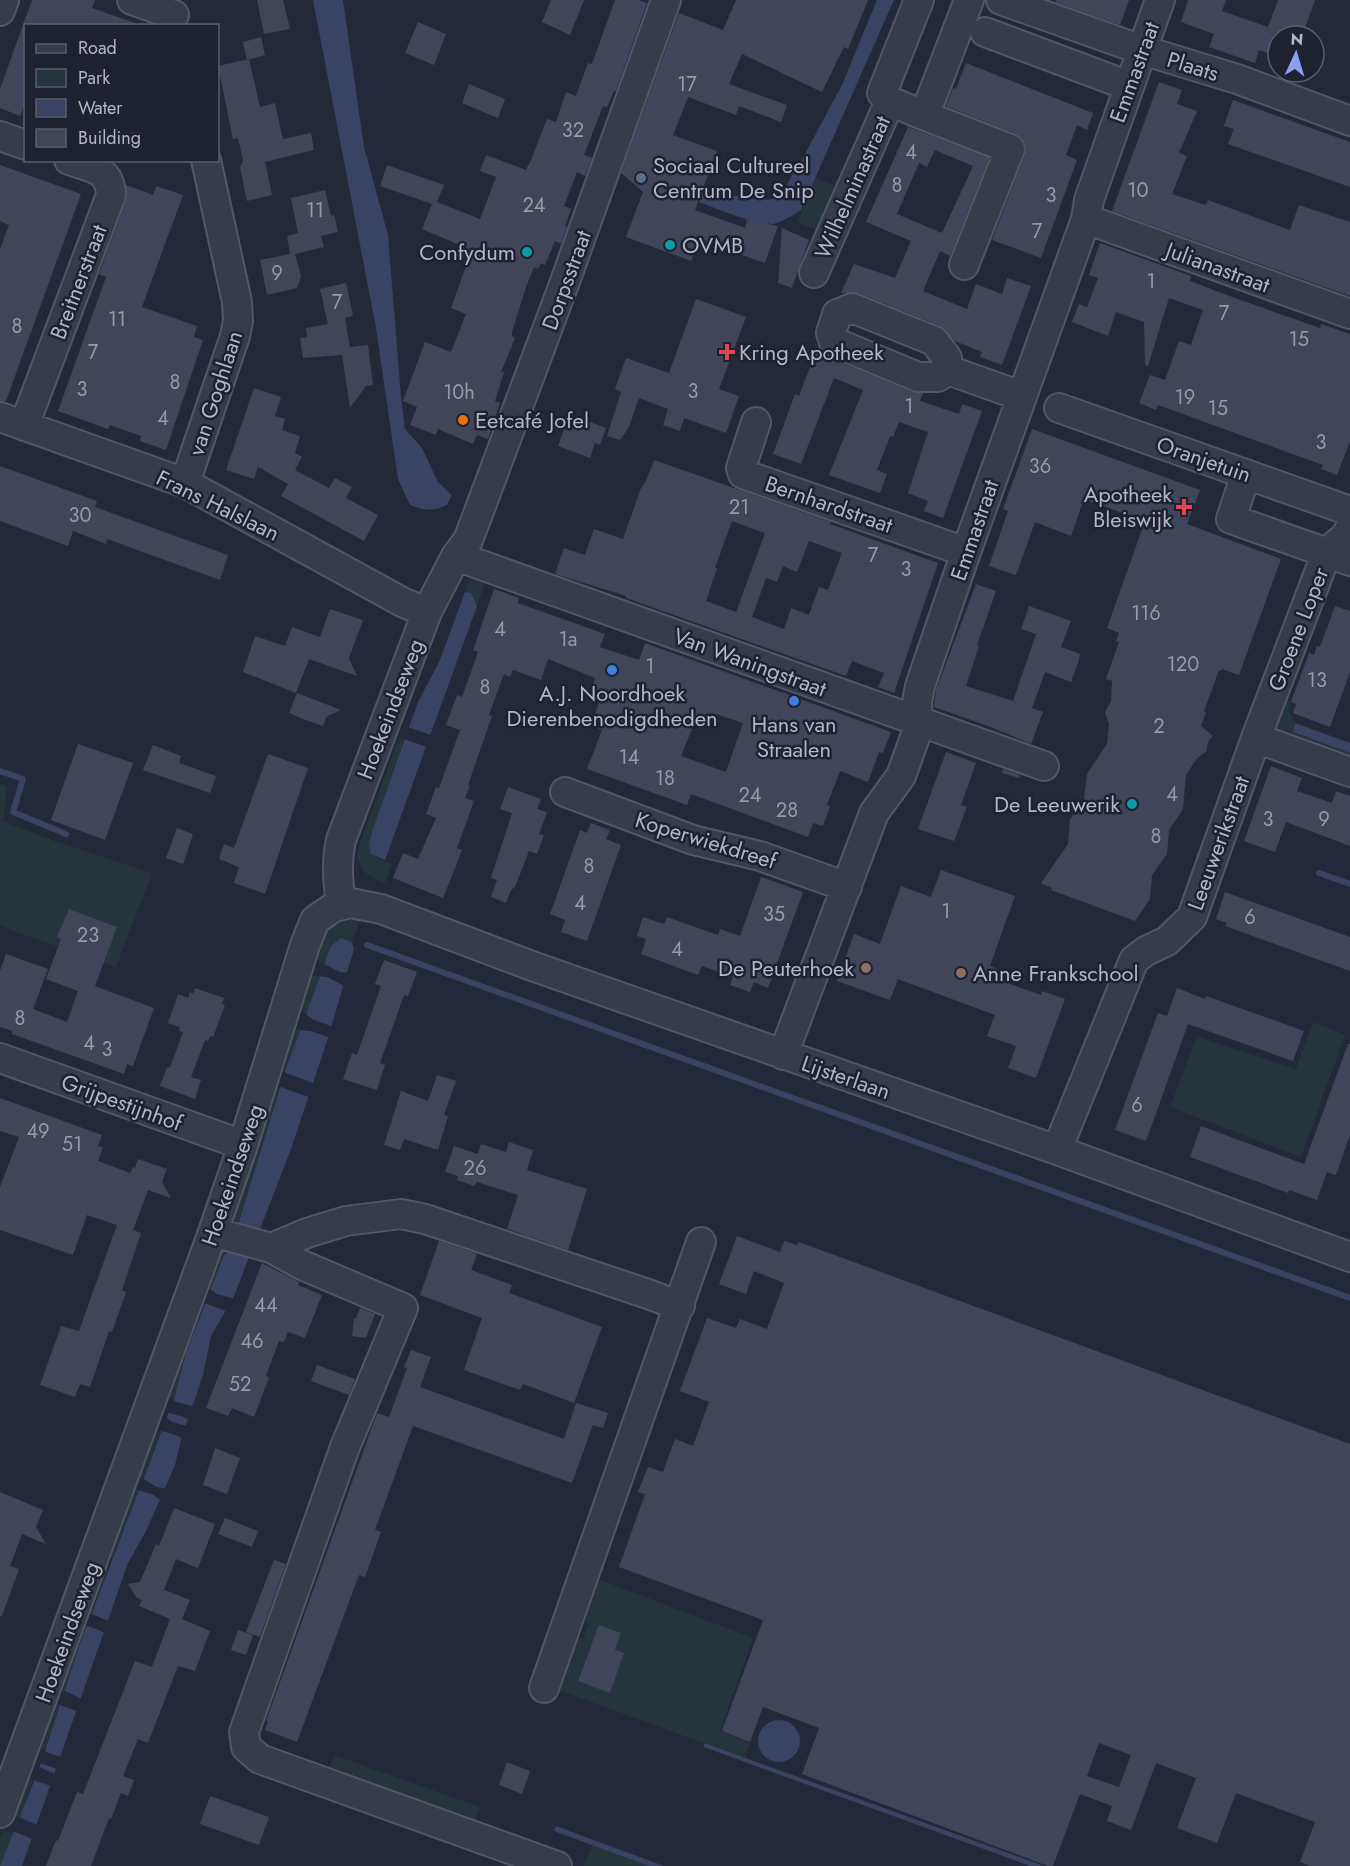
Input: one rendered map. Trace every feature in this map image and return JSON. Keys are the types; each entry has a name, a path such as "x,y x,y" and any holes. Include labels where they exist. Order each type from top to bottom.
{"street":[{"path":"0,10 4,0"},
{"path":"132,0 174,14"},
{"name":"Dorpsstraat","path":"456,556 468,540 475,522 563,287 666,0"},
{"name":"Wilhelminastraat","path":"919,0 882,93 890,101 918,113 927,109 969,0"},
{"name":"Plaats","path":"1001,0 1142,50 1238,80 1350,122"},
{"name":"Emmastraat","path":"783,1055 874,813 901,776 915,737 918,723 916,702 920,686 1021,396 1086,219 1089,200 1160,0"},
{"path":"985,32 1129,86"},
{"name":"Wilhelminastraat","path":"814,273 890,101"},
{"path":"918,113 1010,149 964,265"},
{"path":"0,136 24,144"},
{"name":"Breitnerstraat","path":"12,422 111,195 109,178 102,172 74,162"},
{"name":"van Goghlaan","path":"185,483 238,321 237,302 206,162"},
{"name":"Julianastraat","path":"1086,219 1350,314"},
{"path":"948,370 1021,396"},
{"name":"Oranjetuin","path":"1059,408 1350,511"},
{"name":"Frans Halslaan","path":"12,422 185,483 404,603 427,612"},
{"name":"Bernhardstraat","path":"756,422 741,468 743,474 966,552"},
{"path":"1246,474 1231,519 1339,557"},
{"name":"Groene Loper","path":"1256,738 1339,557 1350,528"},
{"name":"Hoekeindseweg","path":"1,1808 220,1234 243,1145 315,920 341,905 337,876 341,840 427,612 456,556"},
{"name":"Van Waningstraat","path":"456,556 918,723 1044,766"},
{"path":"1256,738 1350,772"},
{"name":"Leeuwerikstraat","path":"1058,1150 1134,960 1146,951 1167,941 1192,917 1256,738"},
{"name":"Koperwiekdreef","path":"565,792 693,840 760,856 847,887"},
{"name":"Lijsterlaan","path":"341,905 351,903 381,909 532,966 1058,1150 1350,1257"},
{"name":"Grijpestijnhof","path":"0,1058 243,1145"},
{"path":"265,1247 346,1221 401,1214 425,1219 680,1306"},
{"path":"220,1234 265,1247 403,1308 345,1447 244,1732 246,1747 260,1759 557,1866"},
{"path":"544,1688 701,1242"}],"green space":[{"path":"815,178 845,190 827,234 797,222"},
{"path":"473,578 486,581 477,606 471,593 465,592 467,584"},
{"path":"1285,700 1291,702 1289,711 1295,723 1293,732 1350,753 1350,763 1272,735"},
{"path":"405,738 369,844 377,858 392,864 385,883 362,869 357,852 398,740"},
{"path":"0,784 7,786 3,821 54,841 152,873 116,967 0,926"},
{"path":"346,920 360,920 352,942 341,938 331,946 325,964 315,958 324,934"},
{"path":"309,976 321,976 306,1015 300,1007"},
{"path":"1313,1022 1345,1035 1301,1157 1170,1107 1197,1037 1296,1069"},
{"path":"292,1030 301,1030 285,1072 279,1069"},
{"path":"275,1086 280,1088 237,1228 227,1217"},
{"path":"229,1248 210,1290 203,1284 216,1249"},
{"path":"187,1330 195,1330 173,1401 164,1394"},
{"path":"161,1431 142,1480 134,1475 150,1432"},
{"path":"129,1488 139,1490 112,1559 105,1554"},
{"path":"100,1567 109,1568 91,1614 84,1611"},
{"path":"592,1579 598,1579 753,1638 720,1731 750,1743 745,1758 550,1687 568,1635 583,1639 589,1623 575,1617"},
{"path":"79,1626 87,1627 64,1692 59,1690"},
{"path":"50,1703 60,1705 44,1751 37,1743"},
{"path":"334,1755 480,1807 471,1830 326,1777"},
{"path":"22,1778 33,1780 19,1819 10,1812"},
{"path":"3,1831 15,1832 0,1866 0,1839"},
{"path":"593,1843 656,1866 584,1866"}],"water":[{"path":"313,0 343,0 364,147 388,235 405,429 422,448 438,482 452,495 447,505 429,510 410,505 398,479 376,328"},
{"path":"877,0 894,0 801,210 772,224 744,218 699,202 704,188 767,200 783,194 798,162 800,163 842,85"},
{"path":"465,592 471,593 477,606 385,860 371,854 369,844 372,832 418,702 439,662"},
{"path":"1295,723 1350,743 1350,753 1293,732"},
{"path":"341,938 352,942 354,949 327,1041 291,1149 234,1296 211,1336 203,1375 175,1465 147,1529 128,1563 22,1866 0,1866 39,1769 80,1644 174,1399 186,1353 224,1255 227,1254 237,1228 285,1072 331,946"},
{"path":"779,1720 794,1726 800,1741 794,1756 779,1762 764,1756 758,1741 764,1726"},
{"path":"704,1744 1044,1866 1030,1866 704,1747"},
{"path":"556,1826 664,1866 649,1866 554,1831"}],"pier":[{"path":"408,727 431,735 427,747 404,739"},
{"path":"322,963 340,972 350,973 346,987 327,977 318,976"},
{"path":"304,1013 314,1020 334,1027 331,1038 311,1031 298,1030"},
{"path":"283,1072 316,1084 311,1098 278,1086"},
{"path":"210,1289 217,1294 235,1299 228,1312 205,1303"},
{"path":"171,1399 195,1407 190,1422 184,1417 166,1412"},
{"path":"165,1416 170,1421 189,1425 184,1440 159,1430"},
{"path":"142,1478 157,1487 168,1489 162,1502 154,1495 138,1490"},
{"path":"89,1613 111,1622 106,1633 88,1626 84,1627"},
{"path":"63,1690 84,1700 80,1712 57,1704"},
{"path":"41,1748 64,1758 60,1770 37,1762"},
{"path":"36,1766 58,1775 53,1789 51,1786 30,1779"},
{"path":"18,1817 40,1826 35,1840 13,1831"}],"building":[{"path":"32,0 95,0 92,8 135,23 24,24 24,105 20,116 0,108 0,89"},
{"path":"257,0 283,0 290,29 264,34"},
{"path":"551,0 584,0 570,35 542,22"},
{"path":"615,0 639,0 647,3 616,91 607,107 603,106 584,155 592,158 585,176 577,172 564,206 571,209 561,244 555,241 545,265 541,263 538,269 534,267 526,287 512,332 515,338 501,372 504,372 495,401 500,403 488,439 477,435 473,444 438,429 436,435 410,425 417,407 403,401 425,342 451,352 466,314 451,308 470,255 465,253 467,248 422,229 432,204 380,186 387,165 444,185 437,202 480,219 496,177 480,171 486,155 526,170 547,119 556,122 566,92 576,96 588,63 592,64"},
{"path":"736,0 868,0 848,49 844,47 822,92 742,54 729,84 787,105 781,122 739,106 736,115 688,97 673,135 717,151 695,210 745,228 747,219 778,226 765,263 711,244 709,250 697,246 691,261 626,237 643,192 621,173 679,13 723,30"},
{"path":"1056,0 1129,0 1120,25 1055,2"},
{"path":"1188,0 1226,0 1222,11 1266,26 1266,53 1259,50 1255,63 1209,47 1214,34 1181,22"},
{"path":"1278,0 1315,0 1306,24 1269,24"},
{"path":"418,22 446,34 434,65 405,53"},
{"path":"261,37 265,55 247,60 243,42"},
{"path":"249,59 260,107 275,103 283,139 311,133 314,150 265,162 272,195 247,201 240,168 243,160 238,138 233,139 219,66"},
{"path":"966,63 1093,113 1087,130 1077,125 1066,155 1077,160 1041,258 992,240 1025,155 1026,146 1022,138 1016,134 946,106 953,88 956,89"},
{"path":"1159,82 1182,90 1177,104 1197,111 1179,153 1187,156 1172,194 1206,205 1208,200 1290,230 1299,205 1350,222 1350,296 1112,211"},
{"path":"469,84 505,99 498,118 462,103"},
{"path":"1233,100 1350,142 1350,187 1228,144 1234,129 1224,126"},
{"path":"908,127 989,158 950,256 940,251 923,291 967,309 976,284 1002,294 1007,278 1031,286 1002,365 980,357 982,352 955,341 940,326 858,293 841,293 854,264 895,278 911,241 866,222","holes":["935,150 973,166 942,233 897,214 919,163 927,167"]},
{"path":"0,165 81,194 6,401 0,401 0,249 9,225 0,221"},
{"path":"126,185 153,195 156,186 183,195 142,307 197,326 194,337 203,340 166,450 140,441 141,436 110,425 108,429 58,411 106,277 99,274 126,201"},
{"path":"325,190 331,216 334,215 338,232 321,236 324,247 295,254 301,277 297,288 267,295 260,260 290,254 287,236 298,233 291,198"},
{"path":"782,228 809,240 792,288 778,283"},
{"path":"1100,243 1191,276 1190,281 1232,297 1320,328 1321,324 1350,334 1350,441 1337,475 1321,469 1323,465 1158,405 1156,410 1139,403 1150,375 1165,380 1179,341 1191,345 1203,310 1169,298 1148,366 1145,365 1144,322 1116,312 1108,336 1072,322 1079,304 1087,307 1098,278 1089,275"},
{"path":"346,283 353,316 345,318 350,347 368,345 373,385 366,386 350,408 342,355 303,358 300,338 307,337 306,328 328,324 320,289"},
{"path":"696,299 746,317 719,389 739,396 726,433 684,418 680,431 663,425 668,409 639,398 629,427 620,440 607,436 621,392 615,389 626,358 669,373"},
{"path":"818,346 828,357 912,392 923,393 920,401 959,414 962,404 982,411 943,518 924,511 928,501 908,493 928,432 899,422 893,437 890,436 877,470 887,474 880,493 829,475 863,390 834,378 801,464 773,454 795,394 799,396"},
{"path":"254,388 281,397 275,416 285,419 282,430 300,436 295,453 302,457 295,470 329,488 335,478 352,487 346,498 378,515 364,541 281,496 288,484 258,467 254,479 226,470"},
{"path":"572,415 606,428 600,445 595,443 590,458 558,446 567,421 570,422"},
{"path":"1032,429 1200,490 1187,524 1281,559 1239,675 1219,670 1201,726 1213,736 1208,742 1206,752 1197,758 1186,775 1183,809 1169,830 1167,854 1152,875 1150,899 1135,921 1051,890 1052,888 1041,883 1068,844 1070,819 1084,799 1087,774 1107,744 1109,724 1105,712 1111,701 1112,681 1106,679 1119,642 1116,641 1119,633 1107,628 1145,521 1084,499 1071,536 1035,522 1016,575 989,566 1008,511 1003,509"},
{"path":"654,460 831,522 830,524 938,563 894,693 878,687 884,673 852,661 846,676 626,598 626,596 555,574 564,548 585,555 594,529 623,539 641,488","holes":["732,521 765,533 736,612 706,601","809,541 842,553 828,590 819,587 809,615 791,608 784,629 752,617 766,578 777,582 783,566 797,572"]},
{"path":"0,466 97,501 95,507 228,555 220,580 107,539 106,544 73,531 68,546 0,521"},
{"path":"976,584 996,591 977,645 979,646 966,686 1013,701 1036,634 1021,629 1029,606 1071,621 1061,647 1080,654 1078,663 1071,682 1045,672 1032,708 1043,712 1031,744 934,707 936,690"},
{"path":"494,589 519,598 518,603 605,634 600,647 639,660 645,643 891,732 883,753 879,752 868,782 840,771 827,805 830,807 823,826 813,823 808,837 691,794 687,805 587,769 602,730 591,726 599,703 588,698 595,678 548,659 541,680 513,670 510,677 504,674 489,715 492,716 465,798 474,801 457,848 462,850 443,898 393,878 403,853 418,859 436,818 426,814 436,787 439,788 460,730 446,725 457,695 462,697 478,652 473,650","holes":["713,713 743,723 726,772 681,756 697,717 710,722"]},
{"path":"1335,606 1350,611 1350,672 1330,727 1293,713 1296,704 1291,702 1309,653 1314,655 1317,646 1320,647"},
{"path":"330,609 363,620 349,658 357,676 309,659 296,693 243,672 255,636 285,646 292,627 320,637"},
{"path":"297,693 341,710 326,717 323,726 303,719 289,713"},
{"path":"78,744 133,763 105,840 51,820"},
{"path":"153,745 181,756 179,763 216,776 210,793 143,770"},
{"path":"946,752 976,763 961,805 967,807 954,841 918,829"},
{"path":"268,754 308,768 265,894 234,883 239,867 219,859 224,844 234,848"},
{"path":"1271,766 1302,778 1297,791 1332,803 1336,791 1350,796 1350,846 1286,822 1275,852 1244,841"},
{"path":"1003,769 1020,775 1019,778 1002,773"},
{"path":"508,787 541,799 537,809 547,812 539,834 544,835 537,854 529,851 506,903 491,897 497,880 491,878 512,813 500,809"},
{"path":"591,823 610,830 606,839 621,845 587,941 561,932 565,920 550,914 580,830 587,833"},
{"path":"177,828 193,834 183,864 166,858"},
{"path":"941,870 1015,896 990,966 1013,975 1010,984 1041,995 1042,991 1065,999 1036,1078 1008,1068 1016,1046 987,1036 995,1015 898,979 890,1000 837,981 854,934 880,944 901,886 931,897"},
{"path":"761,877 803,892 768,988 754,982 750,992 730,985 733,977 702,966 698,975 641,954 646,939 637,936 643,917 664,924 667,917 718,935 720,929 740,936"},
{"path":"1225,892 1350,937 1350,971 1225,926 1227,923 1216,919"},
{"path":"69,909 117,927 95,986 154,1008 133,1066 127,1064 124,1074 12,1034 12,1031 0,1027 0,971 6,954 48,969 33,1009 67,1022 78,991 46,979 61,939 57,937"},
{"path":"384,960 417,972 408,996 404,995 380,1063 385,1065 377,1090 343,1079 352,1053 357,1055 381,986 375,984"},
{"path":"195,988 224,998 222,1004 225,1005 213,1037 210,1036 208,1041 205,1040 191,1077 201,1080 195,1099 160,1086 167,1067 170,1068 183,1032 179,1031 180,1027 168,1023 178,994 188,998 190,992 193,994"},
{"path":"1177,988 1304,1031 1293,1061 1188,1024 1146,1141 1115,1130 1158,1013 1167,1016"},
{"path":"1348,1044 1350,1044 1350,1135 1336,1175 1327,1172 1317,1200 1289,1190 1288,1193 1190,1157 1201,1126 1304,1164"},
{"path":"437,1075 456,1081 444,1115 448,1116 438,1150 404,1139 400,1150 384,1145 401,1091 428,1101"},
{"path":"0,1098 102,1135 98,1146 103,1147 98,1161 130,1173 133,1167 135,1168 138,1159 167,1169 162,1182 171,1198 148,1190 133,1230 141,1233 122,1290 126,1292 112,1332 109,1331 90,1387 80,1384 75,1397 40,1385 61,1326 79,1331 117,1225 87,1215 73,1255 0,1230 0,1187 19,1137 0,1131"},
{"path":"509,1142 533,1150 527,1170 587,1189 568,1250 507,1229 518,1195 477,1182 474,1186 457,1180 458,1176 445,1172 454,1146 478,1154 481,1144 506,1152"},
{"path":"737,1236 780,1252 784,1241 797,1245 799,1242 1350,1444 1350,1866 1310,1866 1300,1862 1315,1822 1236,1793 1217,1843 1177,1828 1196,1778 1156,1763 1131,1830 1107,1821 1112,1806 1080,1794 1053,1866 1048,1866 802,1774 819,1728 763,1707 750,1742 722,1731 763,1620 619,1567 645,1494 638,1492 648,1467 663,1472 675,1439 693,1446 709,1402 680,1391 707,1318 736,1328 740,1319 767,1329 784,1283 754,1271 746,1294 719,1284","holes":["1099,1743 1131,1755 1119,1787 1087,1776"]},
{"path":"439,1241 477,1254 471,1270 512,1285 509,1293 602,1327 574,1403 523,1384 520,1390 464,1370 482,1318 420,1295"},
{"path":"262,1263 299,1282 298,1285 322,1295 305,1338 288,1332 284,1342 279,1341 266,1376 269,1378 254,1417 232,1408 228,1416 206,1408"},
{"path":"360,1308 375,1314 366,1338 352,1336 354,1318 356,1319"},
{"path":"411,1350 431,1357 420,1387 564,1439 576,1403 608,1413 603,1428 593,1425 572,1483 413,1426 375,1530 381,1532 365,1577 359,1575 297,1742 265,1730 268,1721 266,1721 377,1413 389,1417 407,1368 404,1367"},
{"path":"317,1365 355,1379 349,1395 311,1381"},
{"path":"215,1448 240,1458 227,1494 203,1485"},
{"path":"0,1492 43,1510 36,1527 46,1544 22,1534 10,1566 19,1569 2,1616 0,1616"},
{"path":"174,1508 215,1524 198,1568 176,1559 164,1590 190,1600 182,1619 210,1631 195,1671 178,1666 148,1743 138,1739 123,1776 134,1780 128,1796 121,1793 91,1866 46,1866 77,1792 83,1794 135,1661 152,1667 170,1619 139,1606 142,1600 137,1598 128,1584 140,1582 156,1544 159,1546"},
{"path":"225,1518 258,1531 252,1547 218,1534"},
{"path":"274,1560 286,1564 260,1637 246,1632"},
{"path":"599,1625 621,1633 615,1650 624,1653 610,1693 578,1681"},
{"path":"238,1630 253,1635 246,1655 231,1650"},
{"path":"507,1762 530,1771 522,1794 499,1785"},
{"path":"210,1796 269,1817 259,1845 200,1824"}],"waterway":[{"path":"0,771 23,779 13,812 66,834"},
{"path":"1319,873 1350,884"},
{"path":"367,945 1350,1298"}],"place":[{"name":"Sociaal Cultureel Centrum De Snip","path":"641,178"},
{"name":"OVMB","path":"670,245"},
{"name":"Confydum","path":"527,252"},
{"name":"Kring Apotheek","path":"727,352"},
{"name":"Eetcafé Jofel","path":"463,420"},
{"name":"Apotheek Bleiswijk","path":"1184,507"},
{"name":"A.J. Noordhoek Dierenbenodigdheden","path":"612,670"},
{"name":"Hans van Straalen","path":"794,701"},
{"name":"De Leeuwerik","path":"1132,804"},
{"name":"De Peuterhoek","path":"866,968"},
{"name":"Anne Frankschool","path":"961,973"}]}
